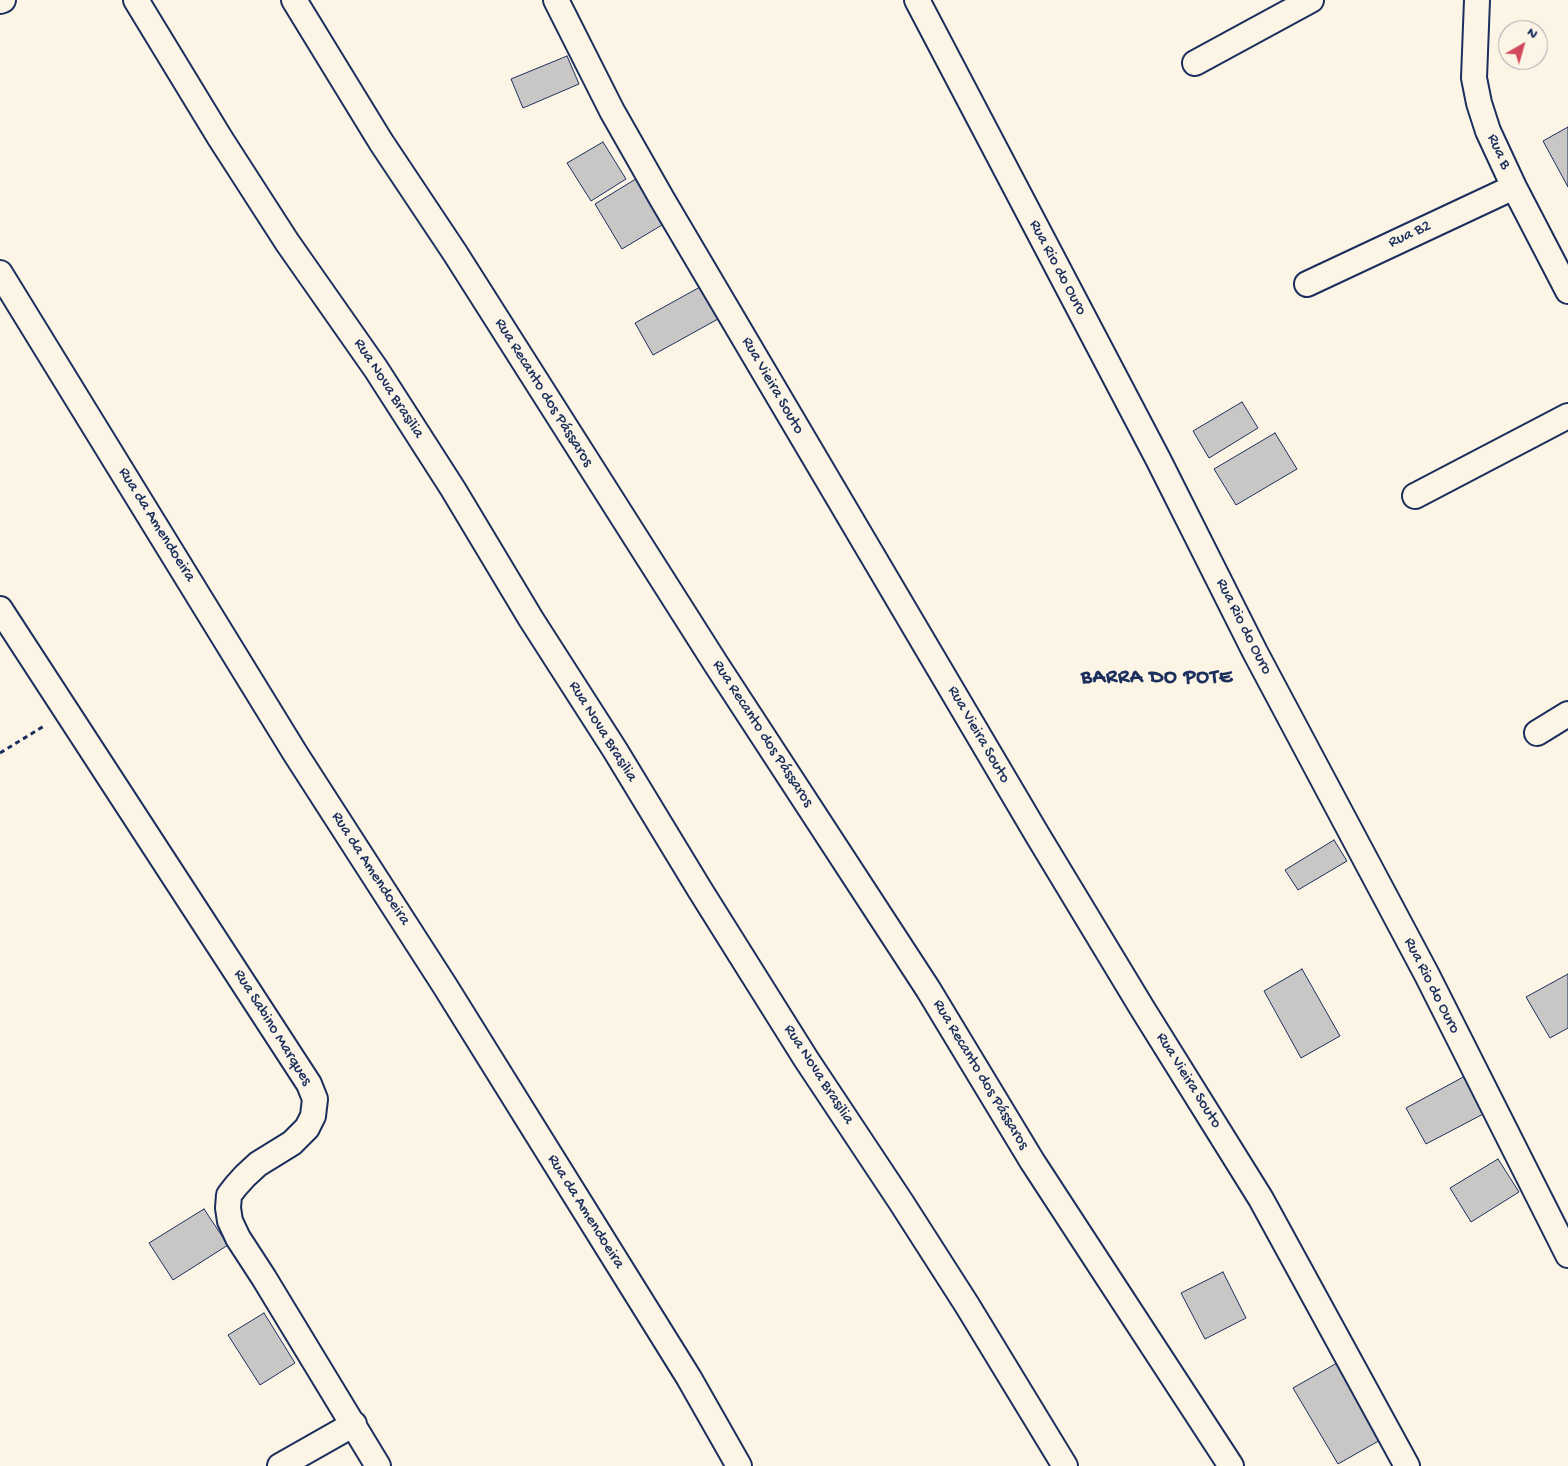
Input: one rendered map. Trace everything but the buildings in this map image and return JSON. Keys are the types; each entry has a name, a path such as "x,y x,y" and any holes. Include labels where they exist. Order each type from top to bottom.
{"street":[{"name":"Rua Nova Brasilia","path":"136,0 220,138 277,226 376,370 453,489 531,619 705,898 806,1059 902,1202 1065,1466"},
{"name":"Rua Recanto dos Pássaros","path":"294,0 381,142 465,269 695,632 928,989 1032,1161 1231,1466"},
{"name":"Rua Vieira Souto","path":"556,0 612,111 662,199 1038,836 1261,1199 1407,1466"},
{"name":"Rua Rio do Ouro","path":"917,0 1158,459 1255,652 1427,975 1568,1255"},
{"path":"1195,63 1310,0"},
{"name":"Rua B","path":"1477,0 1474,78 1488,131 1514,187 1568,291"},
{"name":"Rua B2","path":"1307,284 1514,187"},
{"name":"Rua da Amendoeira","path":"0,273 295,753 445,986 689,1378 739,1466"},
{"path":"1415,496 1568,416"},
{"name":"Rua Sabino Marques","path":"0,609 262,1009 309,1084 315,1099 313,1116 307,1128 292,1143 258,1164 245,1176 229,1196 230,1221 238,1238 354,1424 378,1466"},
{"path":"1537,733 1568,714"},
{"path":"280,1466 354,1424"}],"path":[{"path":"0,754 66,712"}],"district":[{"name":"BARRA DO POTE","path":"1157,679"}]}
